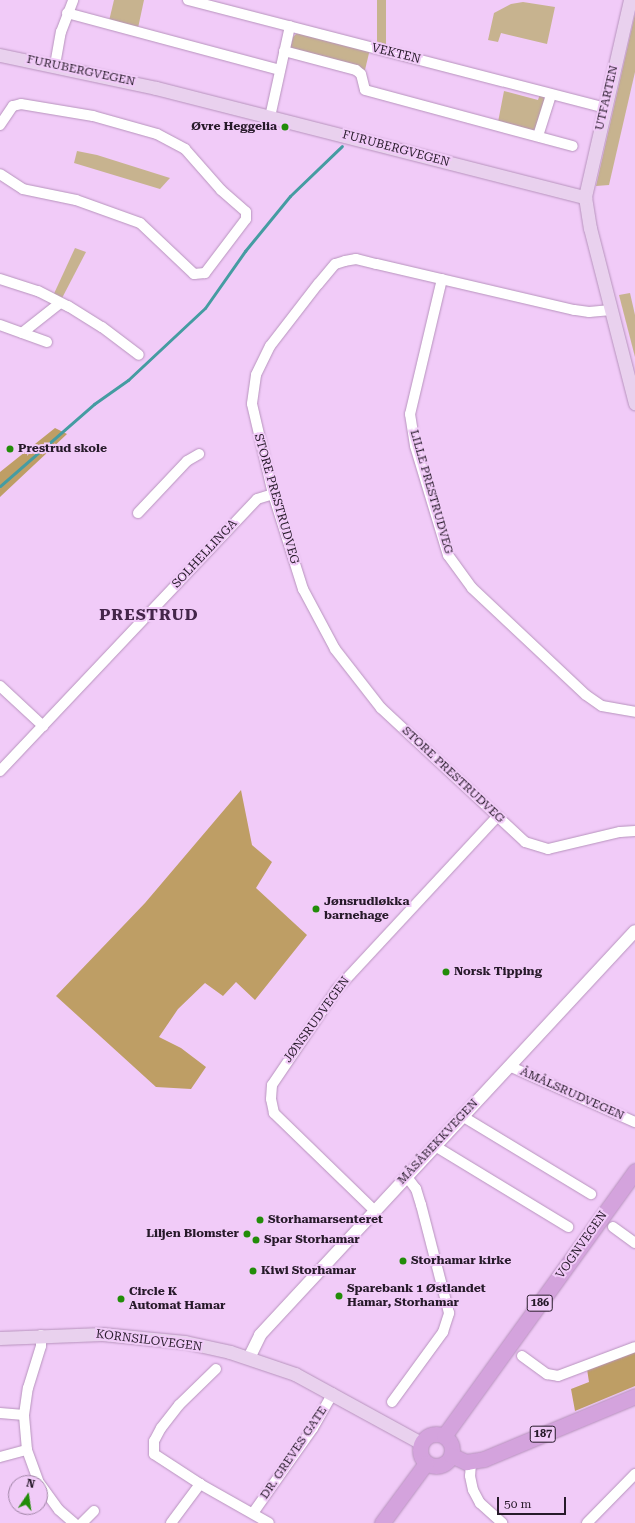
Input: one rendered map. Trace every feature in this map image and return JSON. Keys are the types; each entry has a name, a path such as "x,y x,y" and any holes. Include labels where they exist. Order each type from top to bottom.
{"main road":[{"name":"UTFARTEN","path":"585,197 630,0"},
{"name":"FURUBERGVEGEN","path":"0,55 55,65 270,116 585,197"},
{"path":"585,197 611,310 635,403"},
{"name":"VOGNVEGEN","path":"444,1436 635,1171"},
{"name":"KORNSILOVEGEN","path":"0,1338 41,1335 134,1336 185,1342 249,1358 290,1372 333,1393 421,1443"},
{"name":"187","path":"471,1462 635,1396"},
{"path":"430,1434 444,1436 452,1447 451,1455 442,1465 432,1466 426,1463 420,1455 421,1443 430,1434"},
{"path":"451,1455 471,1462"},
{"path":"382,1523 426,1463"}],"street":[{"path":"55,65 67,13 73,0"},
{"name":"VEKTEN","path":"188,0 487,76 551,95 605,108"},
{"path":"67,13 280,70"},
{"path":"270,116 290,26"},
{"path":"284,51 356,70 361,74 365,90 573,146"},
{"path":"538,136 551,95"},
{"path":"0,126 13,106 21,104 80,114 157,134 185,149 221,190 246,212 246,220 205,273 194,274 140,223 76,200 23,189 0,174"},
{"name":"STORE PRESTRUDVEG","path":"611,310 589,312 574,310 356,259 335,264 314,289 266,353 253,387 254,421 273,494 303,589 335,649 381,708 525,842 548,849 620,832 635,831"},
{"path":"0,279 38,291 60,303 102,327 139,355"},
{"name":"LILLE PRESTRUDVEG","path":"442,279 412,398 410,419 415,446 448,555 472,588 586,695 602,706 635,712"},
{"path":"22,333 60,303"},
{"path":"0,325 47,342"},
{"path":"138,513 186,460 198,454"},
{"name":"SOLHELLINGA","path":"0,771 257,499 273,494"},
{"path":"0,686 43,726"},
{"name":"JØNSRUDVEGEN","path":"375,1211 274,1113 270,1099 272,1085 337,990 388,932 497,817"},
{"name":"MÅSÅBEKKVEGEN","path":"249,1358 260,1334 635,931"},
{"name":"ÅMÅLSRUDVEGEN","path":"509,1066 635,1122"},
{"path":"462,1116 591,1194"},
{"path":"435,1146 568,1227"},
{"path":"392,1402 443,1332 449,1313 416,1188 407,1177"},
{"path":"613,1227 635,1243"},
{"path":"37,1475 27,1450 24,1415 28,1388 41,1346 41,1335"},
{"path":"522,1356 547,1374 558,1376 635,1347"},
{"path":"216,1369 179,1405 161,1428 153,1448 154,1454 200,1484 269,1523"},
{"name":"DR. GREVES GATE","path":"253,1513 313,1428 333,1393"},
{"path":"0,1413 24,1415"},
{"path":"0,1457 27,1450"},
{"path":"471,1462 470,1476 473,1490 480,1502 502,1523"},
{"path":"587,1523 635,1474"},
{"path":"171,1523 200,1484"},
{"path":"48,1495 59,1510 74,1523"},
{"path":"82,1523 94,1511"}],"shaded area":[{"path":"114,0 144,0 138,28 109,21"},
{"path":"377,0 386,0 386,44 377,44"},
{"path":"523,2 555,7 547,44 501,33 498,42 488,40 494,13 511,4"},
{"path":"635,14 635,72 609,185 596,186"},
{"path":"297,33 370,49 364,74 290,50 293,37"},
{"path":"504,91 538,100 540,94 544,96 545,102 535,130 530,131 498,122"},
{"path":"77,151 97,155 170,178 160,189 74,163"},
{"path":"75,248 86,252 60,302 52,298"},
{"path":"630,293 635,315 635,357 619,295"},
{"path":"55,428 67,434 0,497 0,472"},
{"path":"241,790 252,845 272,862 256,888 307,935 255,1000 236,982 223,996 205,983 178,1009 159,1037 181,1048 206,1067 191,1089 156,1087 56,996 145,903"},
{"path":"635,1350 635,1386 575,1411 571,1389 589,1382 587,1369"}],"waterway":[{"path":"0,486 94,404 128,380 205,308 245,251 290,196 342,146"}],"place":[{"name":"Øvre Heggelia","path":"285,127"},
{"name":"Prestrud skole","path":"10,449"},
{"name":"Jønsrudløkka barnehage","path":"316,909"},
{"name":"Norsk Tipping","path":"446,972"},
{"name":"Storhamarsenteret","path":"260,1220"},
{"name":"Liljen Blomster","path":"247,1234"},
{"name":"Spar Storhamar","path":"256,1240"},
{"name":"Storhamar kirke","path":"403,1261"},
{"name":"Kiwi Storhamar","path":"253,1271"},
{"name":"Sparebank 1 Østlandet Hamar, Storhamar","path":"339,1296"},
{"name":"Circle K Automat Hamar","path":"121,1299"}],"district":[{"name":"PRESTRUD","path":"149,615"}]}
